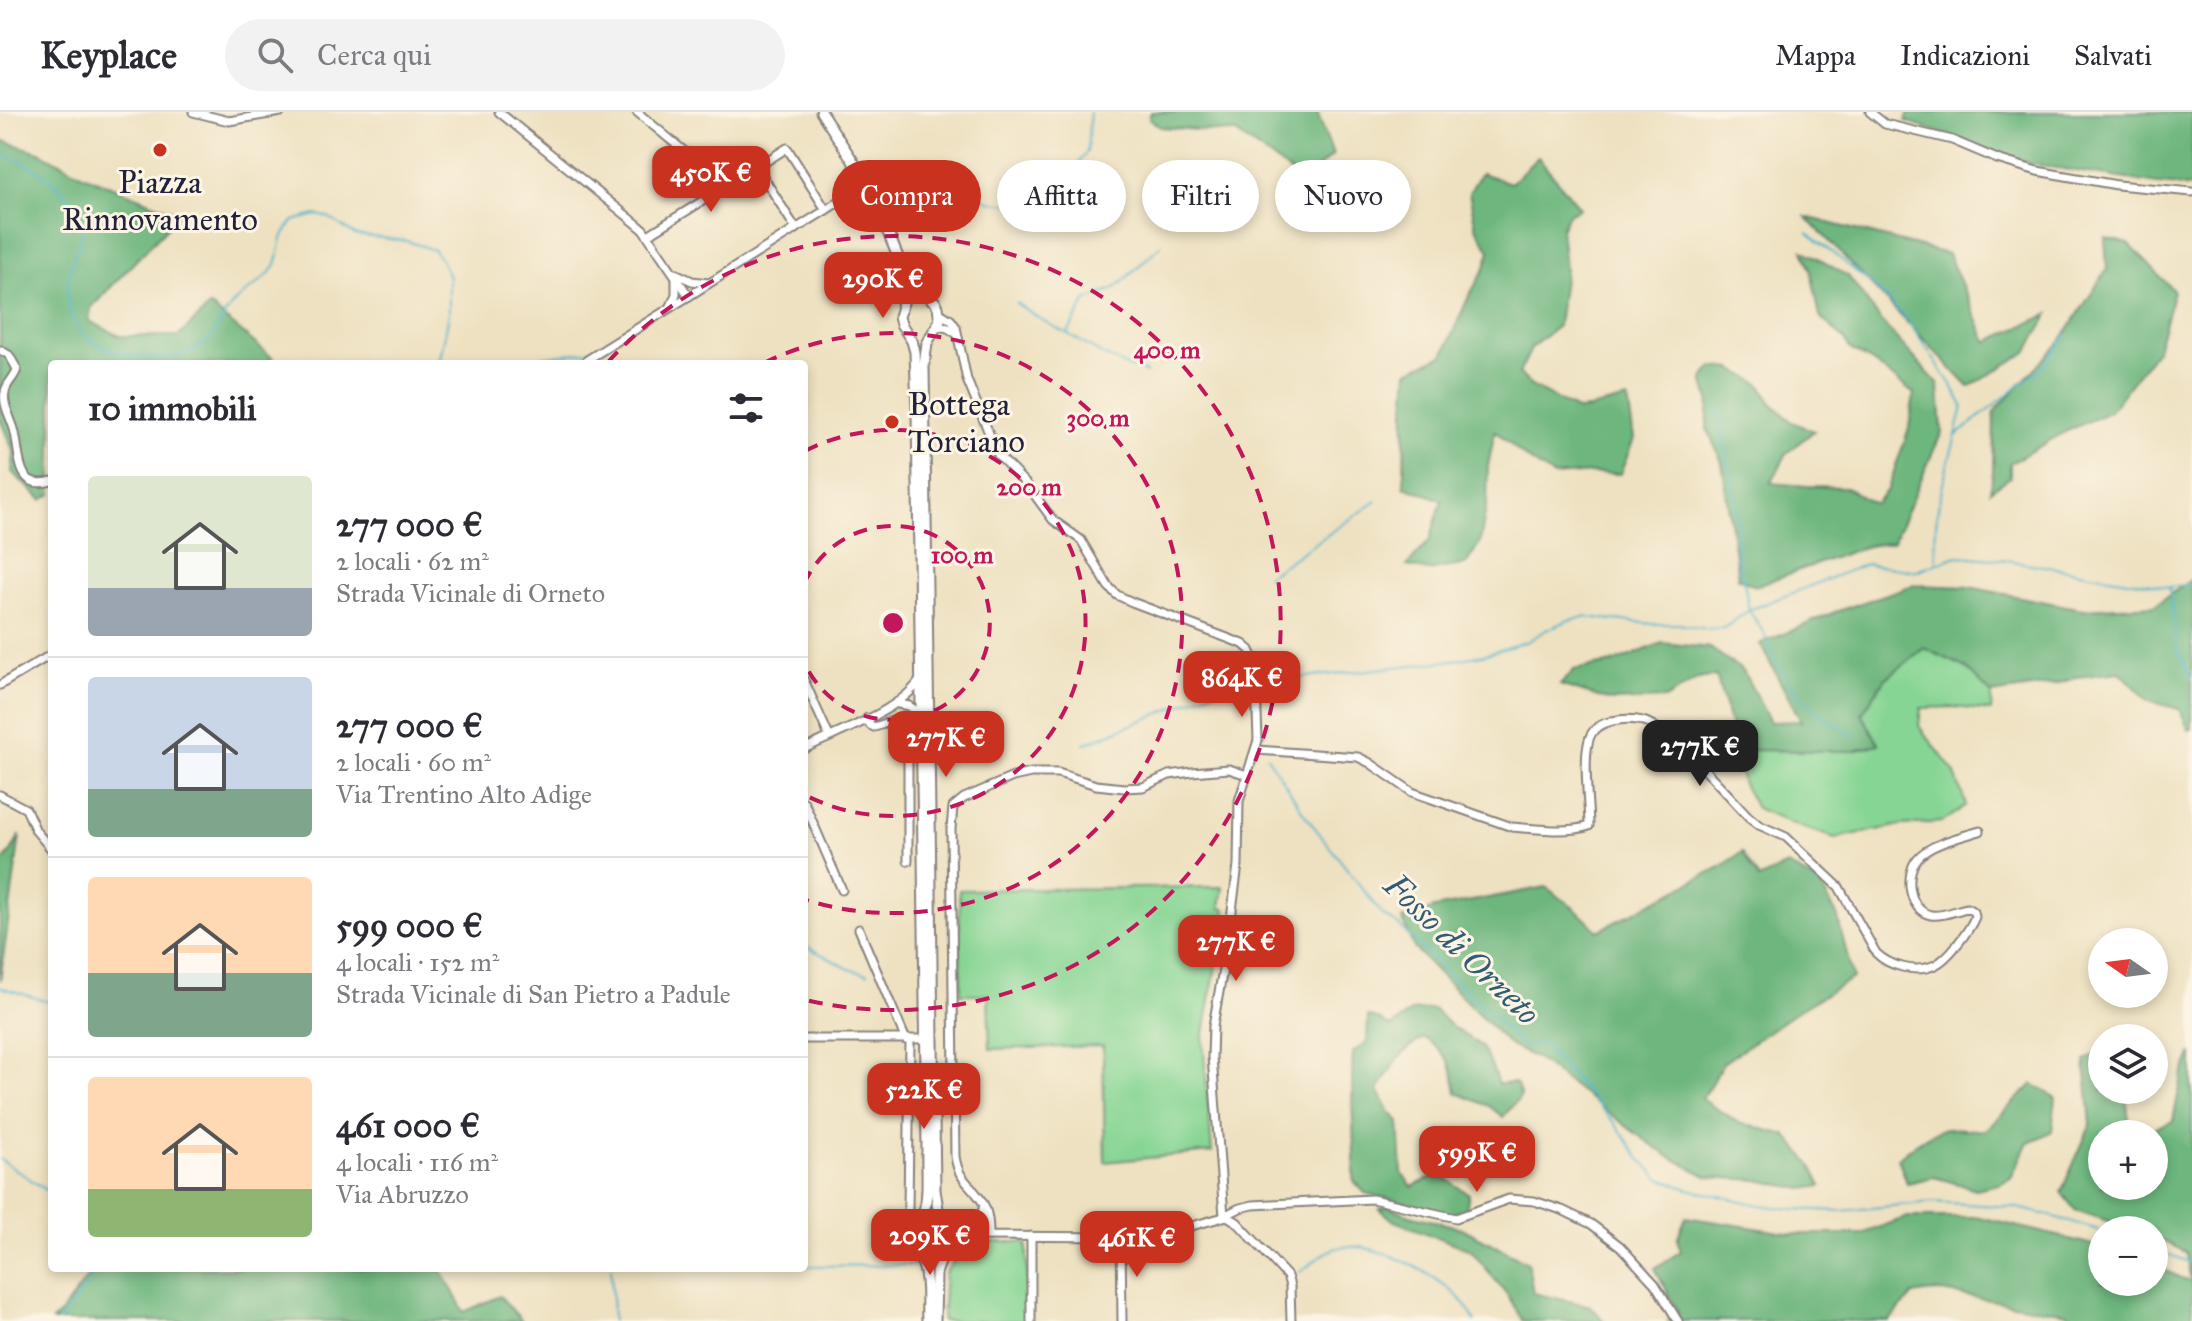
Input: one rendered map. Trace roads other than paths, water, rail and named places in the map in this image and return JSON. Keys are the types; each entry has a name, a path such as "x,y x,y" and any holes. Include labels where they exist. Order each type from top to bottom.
{"main road":[{"path":"821,112 854,160"},
{"path":"888,232 905,286 899,317 915,352 926,1039 926,1191 921,1222"},
{"path":"902,269 912,284 935,302 940,313 925,349 924,366 935,1190 940,1221 949,1230 951,1240 935,1279 935,1321"},
{"path":"904,303 914,296 925,296"},
{"path":"907,332 919,337 935,329"},
{"path":"927,1321 925,1276 910,1244 912,1230 921,1222 940,1221"},
{"path":"918,1257 933,1260 945,1253"}],"street":[{"path":"193,112 229,121 281,112"},
{"path":"499,112 648,235 689,296"},
{"path":"637,112 726,186"},
{"path":"1870,112 1885,124 1952,140 1997,159 2037,171 2117,185 2192,192"},
{"path":"648,235 787,148 826,210"},
{"path":"757,167 796,229"},
{"path":"587,360 832,206"},
{"path":"673,272 692,281 710,283"},
{"path":"670,308 677,286 673,272"},
{"path":"940,313 954,323 967,382 998,455 1028,486 1053,520 1081,540 1109,588 1129,601 1247,646 1254,657 1257,750 1238,807 1238,865 1213,1026 1212,1057 1224,1216"},
{"path":"935,329 948,328 957,334"},
{"path":"0,350 9,355 17,369 5,391 5,402 16,434 22,471 35,482 48,482"},
{"path":"0,685 48,656"},
{"path":"808,747 895,704 910,693 920,680"},
{"path":"808,689 829,736"},
{"path":"895,704 909,706 921,714"},
{"path":"867,718 874,727 898,721 908,731 908,861"},
{"path":"1257,750 1358,757 1412,792 1512,827 1578,829 1589,826 1587,771 1588,745 1592,733 1603,723 1621,720 1645,722 1691,757 1749,817 1786,837 1798,848 1839,887 1876,953 1905,967 1938,964 1962,938 1975,917 1974,912 1967,908 1938,915 1924,913 1912,897 1910,885 1914,865 1923,853 1980,831"},
{"path":"986,1236 980,1198 961,1177 955,1156 951,829 954,805 1013,777 1031,773 1058,773 1091,784 1121,788 1143,787 1169,775 1192,772 1229,769 1247,775"},
{"path":"0,795 26,809 36,831 48,845"},
{"path":"808,811 842,890"},
{"path":"859,929 908,1040 908,1212 912,1230"},
{"path":"808,1039 926,1039"},
{"path":"949,1230 970,1236 1121,1238 1188,1227 1253,1205 1372,1199 1456,1218 1509,1199 1534,1201 1591,1224 1620,1246 1655,1284 1678,1321"},
{"path":"1224,1216 1237,1222 1288,1278 1291,1321"},
{"path":"945,1253 970,1236 984,1221"},
{"path":"984,1221 1004,1236"},
{"path":"1031,1236 1031,1321"},
{"path":"1121,1238 1122,1321"}],"waterway":[{"path":"981,199 998,203 1045,206 1087,152 1090,112"},
{"path":"0,153 46,177 73,204 82,230 69,278 70,311 82,332 102,347 155,358 180,356 201,346 234,303 275,266 283,236 293,221 316,215 328,217 355,235 407,241 434,250 449,278 449,314 440,360"},
{"path":"1808,233 1874,286 1906,318 1963,406 1939,502 1935,541 1937,561"},
{"path":"1068,333 1086,301 1117,287 1162,244"},
{"path":"1016,303 1105,356 1147,373"},
{"path":"1957,435 2045,365 2067,334"},
{"path":"531,360 592,351"},
{"path":"1719,411 1735,492 1737,556 1749,610 1795,691 1830,722 1855,736"},
{"path":"1267,576 1377,501"},
{"path":"1261,684 1483,655 1528,641 1569,620 1585,617 1706,629 1724,628 1749,610 1866,564 1916,571 1957,556 2007,560 2169,587 2192,584"},
{"path":"2169,587 2177,648 2192,678"},
{"path":"1084,744 1227,686 1254,685"},
{"name":"Fosso di Orneto","path":"1267,756 1305,815 1383,915 1398,925 1524,1047 1545,1046 1659,1178 1688,1189 1792,1209 1841,1211 1932,1202 2014,1207 2088,1227"},
{"path":"808,947 849,969 868,974"},
{"path":"0,987 48,1002"},
{"path":"0,1159 48,1191"},
{"path":"1300,1272 1331,1250 1346,1247 1381,1252 1436,1279 1461,1300 1475,1321"},
{"name":"Fosso di Orneto","path":"2168,1254 2192,1263"},
{"path":"808,1266 915,1265"},
{"path":"59,1321 88,1284 93,1272"},
{"path":"611,1272 613,1321"}],"place":[{"name":"Piazza Rinnovamento","path":"160,150"},
{"name":"Bottega Torciano","path":"892,422"}]}
